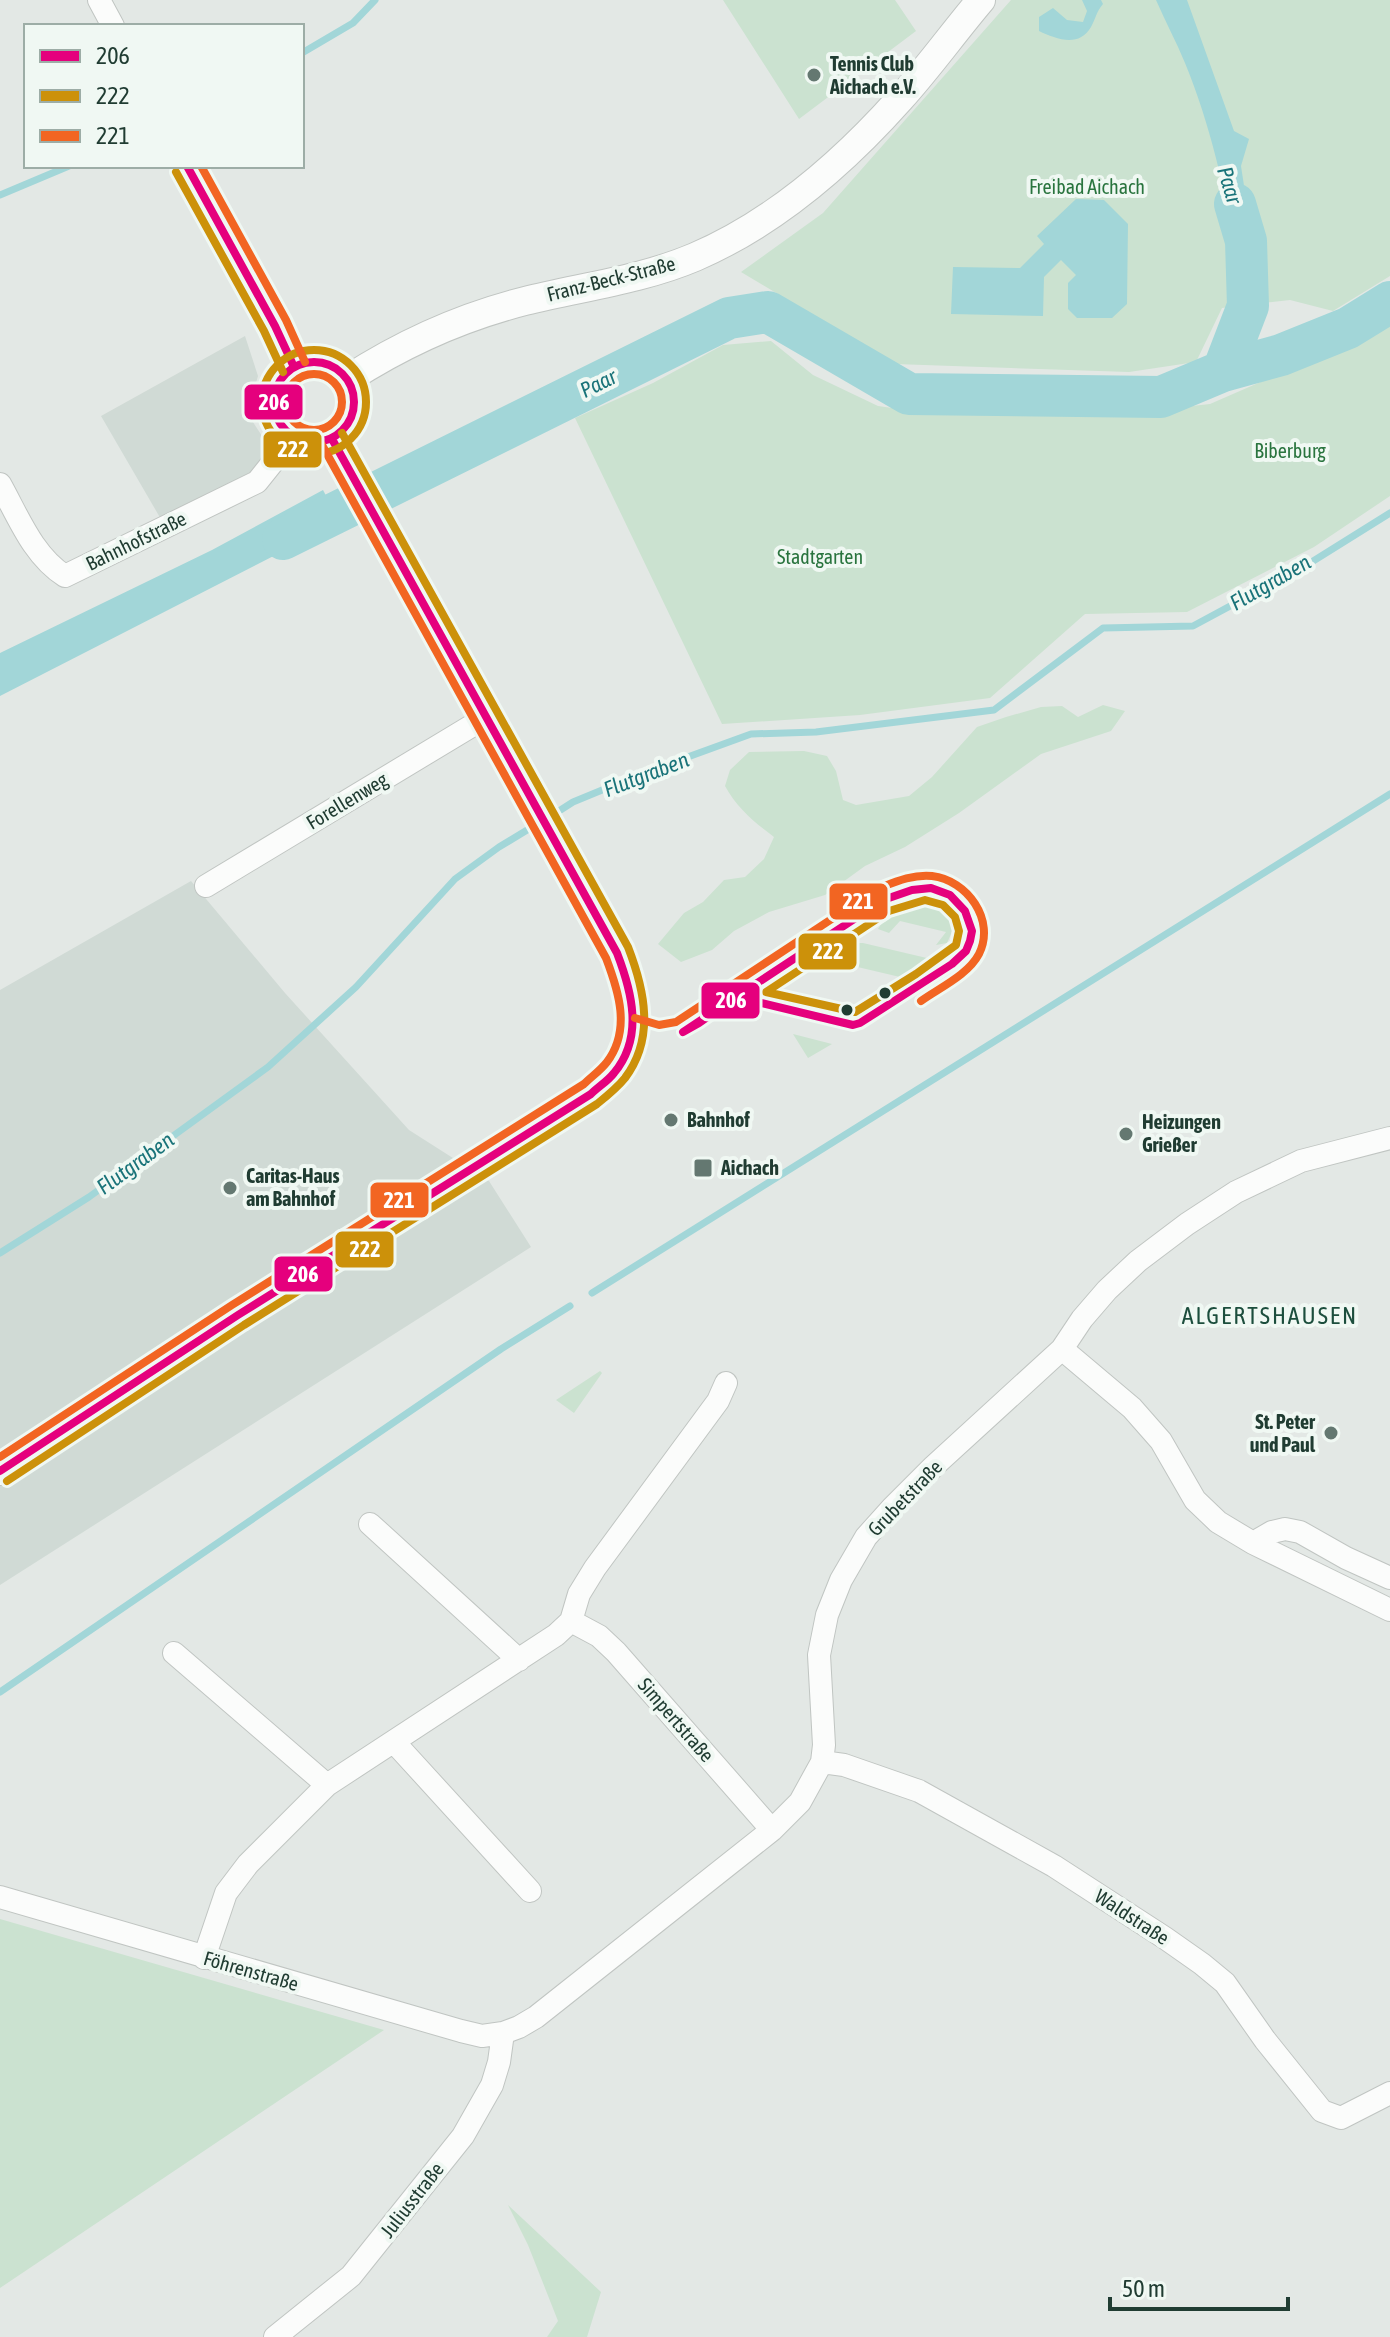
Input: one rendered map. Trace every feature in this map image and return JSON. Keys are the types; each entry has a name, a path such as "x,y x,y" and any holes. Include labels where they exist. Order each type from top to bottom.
{"street":[{"path":"99,0 112,24"},
{"name":"Franz-Beck-Straße","path":"348,379 403,346 468,318 523,301 649,273 694,257 730,239 788,202 861,139 899,100 981,0"},
{"path":"188,168 275,326 294,367"},
{"path":"305,363 329,364 348,379 353,389 354,413 342,432 319,443 305,442 282,427 274,402 276,388 283,376 294,367 305,363"},
{"name":"Bahnhofstraße","path":"0,484 33,544 52,568 65,576 257,482 293,437"},
{"path":"0,1471 238,1315 591,1094 614,1073 626,1052 632,1030 631,990 617,953 332,439"},
{"name":"Forellenweg","path":"206,886 488,716"},
{"name":"Grubetstraße","path":"503,2033 519,2027 546,2009 772,1830 800,1802 822,1762 824,1745 819,1655 827,1615 841,1580 866,1537 910,1489 1062,1349 1107,1290 1138,1261 1236,1192 1301,1161 1390,1138"},
{"path":"1062,1349 1132,1408 1161,1441 1195,1500 1218,1522 1253,1543 1390,1610"},
{"path":"204,1958 226,1893 248,1864 327,1785 519,1660 571,1621 579,1594 595,1568 718,1401 726,1383"},
{"path":"370,1524 519,1660"},
{"path":"1253,1543 1272,1532 1285,1529 1300,1532 1390,1578"},
{"name":"Simpertstraße","path":"571,1621 599,1636 616,1652 772,1830"},
{"path":"174,1653 327,1785"},
{"path":"394,1742 530,1891"},
{"name":"Waldstraße","path":"822,1762 866,1772 919,1791 1054,1866 1177,1946 1225,1983 1265,2040 1322,2111 1341,2118 1390,2093"},
{"name":"Föhrenstraße","path":"0,1897 461,2031 482,2036 503,2033"},
{"name":"Juliusstraße","path":"275,2337 351,2276 463,2136 492,2085 503,2033"}],"shaded area":[{"path":"245,336 258,376 247,413 270,448 251,476 162,521 101,416"},
{"path":"191,881 285,993 409,1130 489,1181 531,1247 0,1585 0,990"}],"green space":[{"name":"Tennis Club Aichach e.V.","path":"723,0 895,0 916,31 799,119"},
{"name":"Freibad Aichach","path":"1011,0 1390,0 1390,276 1333,311 1290,300 1222,308 1196,362 1129,372 895,364 741,272 823,213"},
{"name":"Stadtgarten","path":"1390,320 1390,496 1314,547 1187,612 1085,614 990,698 860,715 722,724 575,418 653,383 723,345 771,341 813,375 878,406 935,414 1025,416 1138,412 1210,404"},
{"path":"1103,705 1125,711 1111,731 1041,754 959,813 905,847 865,866 825,895 769,912 734,931 712,950 681,962 658,944 684,913 703,902 724,880 745,877 764,859 774,837 746,814 725,786 730,770 749,752 804,751 827,756 836,771 843,800 856,805 909,796 932,777 977,727 1041,707 1062,706 1078,717"},
{"path":"934,902 951,920 952,930 947,943 936,945 946,932 900,921 889,933 878,929 895,912"},
{"path":"849,943 863,943 933,962 911,976 900,977 849,965 835,955 833,950"},
{"path":"793,1034 832,1044 808,1058"},
{"path":"600,1371 602,1373 574,1413 556,1400"},
{"path":"0,1919 384,2030 0,2288"},
{"path":"508,2205 601,2292 587,2337 547,2337 558,2321 528,2245"}],"water":[{"path":"1082,0 1101,0 1103,4 1086,34 1067,40 1039,31 1039,17 1053,8 1067,20 1083,22 1087,11"},
{"path":"1156,0 1187,0 1234,131 1249,139 1241,166 1255,258 1238,262 1223,186 1203,111"},
{"path":"1076,199 1104,200 1128,224 1127,304 1112,318 1077,318 1068,309 1068,283 1076,275 1061,260 1044,277 1043,316 951,314 953,267 1020,268 1044,244 1037,236"},
{"path":"323,490 340,522 0,696 0,653 212,550"}],"waterway":[{"path":"304,52 353,23 375,0"},
{"path":"0,195 64,168"},
{"name":"Paar","path":"283,539 729,318 768,312 909,394 1161,397 1223,371 1248,306 1246,241 1235,204"},
{"name":"Paar","path":"1223,371 1281,355 1348,328 1390,302"},
{"name":"Flutgraben","path":"548,818 573,802 751,734 816,732 994,710 1103,628 1193,626 1310,563 1390,513"},
{"path":"592,1293 1390,794"},
{"name":"Flutgraben","path":"0,1253 89,1197 268,1067 356,987 455,879 537,824"},
{"path":"0,1692 501,1349 570,1306"}],"transit line":[{"name":"206","path":"188,168 275,326 294,367"},
{"name":"221","path":"202,168 286,320 305,362"},
{"name":"222","path":"176,172 264,331 283,372"},
{"name":"222","path":"314,350 334,354 351,365 362,382 366,402 362,422 351,439 334,450 314,454 294,450 277,439 266,422 262,402 266,382 277,365 294,354 314,350"},
{"name":"206","path":"314,362 329,365 342,374 351,387 354,402 351,417 342,430 329,439 314,442 299,439 286,430 277,417 274,402 277,387 286,374 299,365 314,362"},
{"name":"221","path":"314,374 334,382 342,402 334,422 314,430 294,422 286,402 294,382 314,374"},
{"name":"222","path":"7,1481 244,1325 597,1104 625,1078 641,1047 644,1031 642,997 628,947 342,433"},
{"name":"206","path":"0,1471 238,1315 591,1094 614,1073 629,1045 631,999 617,953 332,439"},
{"name":"221","path":"0,1457 232,1305 584,1084 607,1062 619,1037 618,997 606,958 322,445"},
{"name":"221","path":"635,1018 659,1025 676,1022 877,889 911,877 932,876 945,879 967,893 981,915 983,941 979,954 968,968 921,1001"},
{"name":"206","path":"931,888 912,890 883,900 683,1032 736,997 853,1025 860,1023 952,964 966,951 972,931 965,911 950,895 931,888"},
{"name":"222","path":"925,900 943,905 955,917 959,931 956,945 855,1012 766,992 889,911 925,900"}],"place":[{"name":"Tennis Club Aichach e.V.","path":"814,75"},
{"name":"Bahnhof","path":"671,1120"},
{"name":"Heizungen Grießer","path":"1126,1134"},
{"name":"Aichach","path":"703,1168"},
{"name":"Caritas-Haus am Bahnhof","path":"230,1188"},
{"name":"St. Peter und Paul","path":"1331,1433"}],"district":[{"name":"ALGERTSHAUSEN","path":"1270,1316"}],"park label":[{"name":"Biberburg","path":"1290,451"}]}
